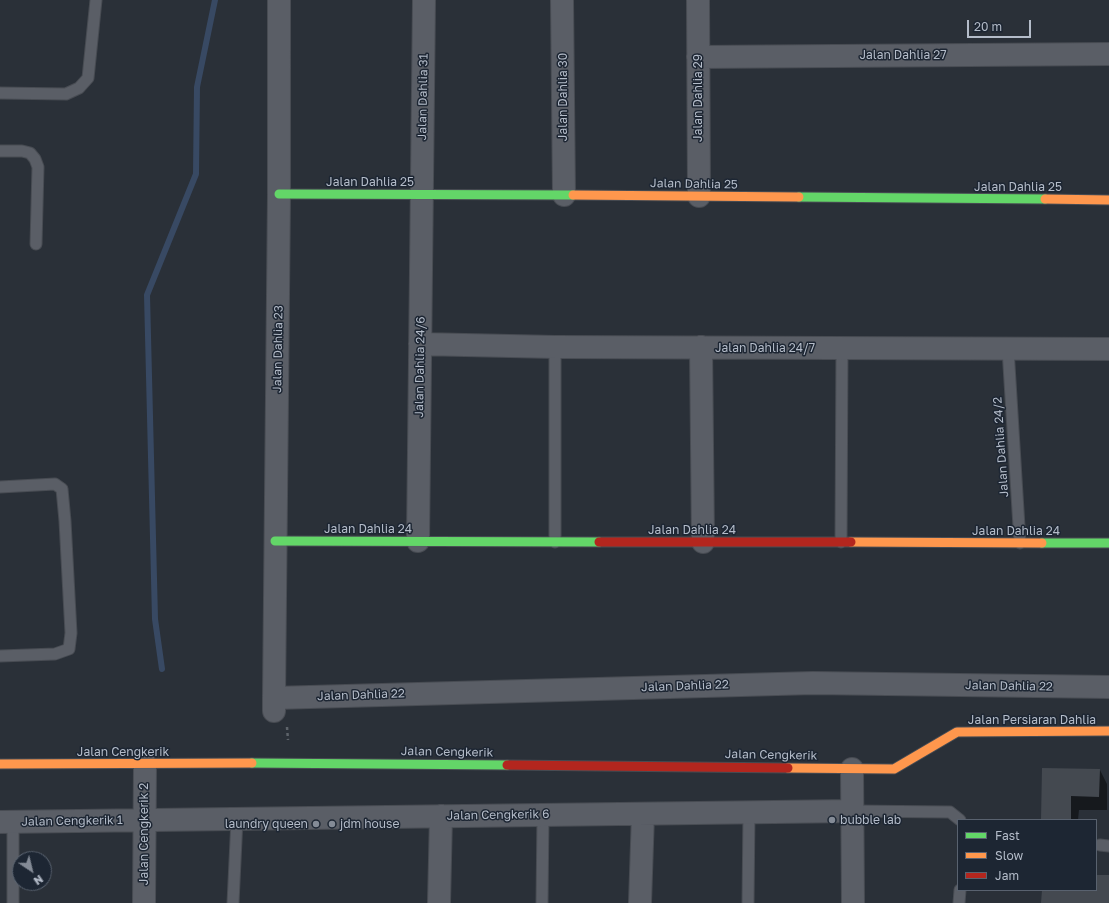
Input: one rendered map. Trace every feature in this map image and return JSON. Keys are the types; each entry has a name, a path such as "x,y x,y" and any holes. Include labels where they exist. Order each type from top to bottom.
{"street":[{"name":"Jalan Dahlia 23","path":"274,704 280,194 279,0"},
{"name":"Jalan Dahlia 31","path":"422,194 424,0"},
{"name":"Jalan Dahlia 30","path":"562,0 564,195"},
{"name":"Jalan Dahlia 29","path":"698,0 699,196"},
{"name":"Jalan Dahlia 27","path":"698,57 1109,54"},
{"name":"Jalan Dahlia 25","path":"280,194 1109,200"},
{"name":"Jalan Dahlia 24/6","path":"418,541 422,194"},
{"name":"Jalan Dahlia 24/7","path":"420,344 1109,349"},
{"path":"701,347 703,542"},
{"name":"Jalan Dahlia 24","path":"276,541 1109,543"},
{"name":"Jalan Dahlia 22","path":"274,704 813,683 1109,687"},
{"name":"Jalan Persiaran Dahlia","path":"894,769 957,732 1109,731"},
{"name":"Jalan Cengkerik","path":"0,764 289,762 894,769"},
{"name":"Jalan Cengkerik 2","path":"144,903 145,764"},
{"path":"852,769 853,903"},
{"name":"Jalan Cengkerik 6","path":"144,820 852,811"},
{"path":"640,903 643,814"},
{"path":"439,903 441,816"},
{"name":"Jalan Cengkerik 1","path":"7,822 144,820"}],"lane":[{"path":"0,93 66,94 79,88 88,78 96,0"},
{"path":"0,151 22,151 30,153 35,159 38,167 36,244"},
{"path":"555,346 555,542"},
{"path":"841,542 842,348"},
{"name":"Jalan Dahlia 24/2","path":"1008,349 1020,543"},
{"path":"0,487 55,484 62,489 66,521 71,633 69,649 55,654 0,656"},
{"path":"852,811 950,812 959,819"},
{"path":"748,903 749,812"},
{"path":"542,903 544,815"},
{"path":"233,903 237,819"},
{"path":"7,822 13,903"},
{"path":"959,903 960,891"}],"path":[{"path":"274,704 286,710 289,762"}],"building":[{"path":"1042,768 1100,769 1099,797 1071,796 1071,819 1041,819"},
{"path":"1097,875 1109,875 1109,903 1041,903 1042,891 1097,891"}],"waterway":[{"path":"162,669 155,619 147,295 196,174 197,87 215,0"}],"traffic: fast":[{"path":"279,194 573,195"},
{"path":"799,197 1045,199"},
{"path":"275,541 599,542"},
{"path":"1042,543 1109,543"},
{"path":"252,763 507,765"}],"traffic: slow":[{"path":"573,195 799,197"},
{"path":"1045,199 1109,200"},
{"path":"851,542 1042,543"},
{"path":"788,768 894,769 957,732 1109,731"},
{"path":"0,764 252,763"}],"traffic: jam":[{"path":"599,542 851,542"},
{"path":"507,765 788,768"}],"place":[{"name":"bubble lab","path":"832,820"},
{"name":"laundry queen","path":"316,824"},
{"name":"jdm house","path":"332,824"}]}
